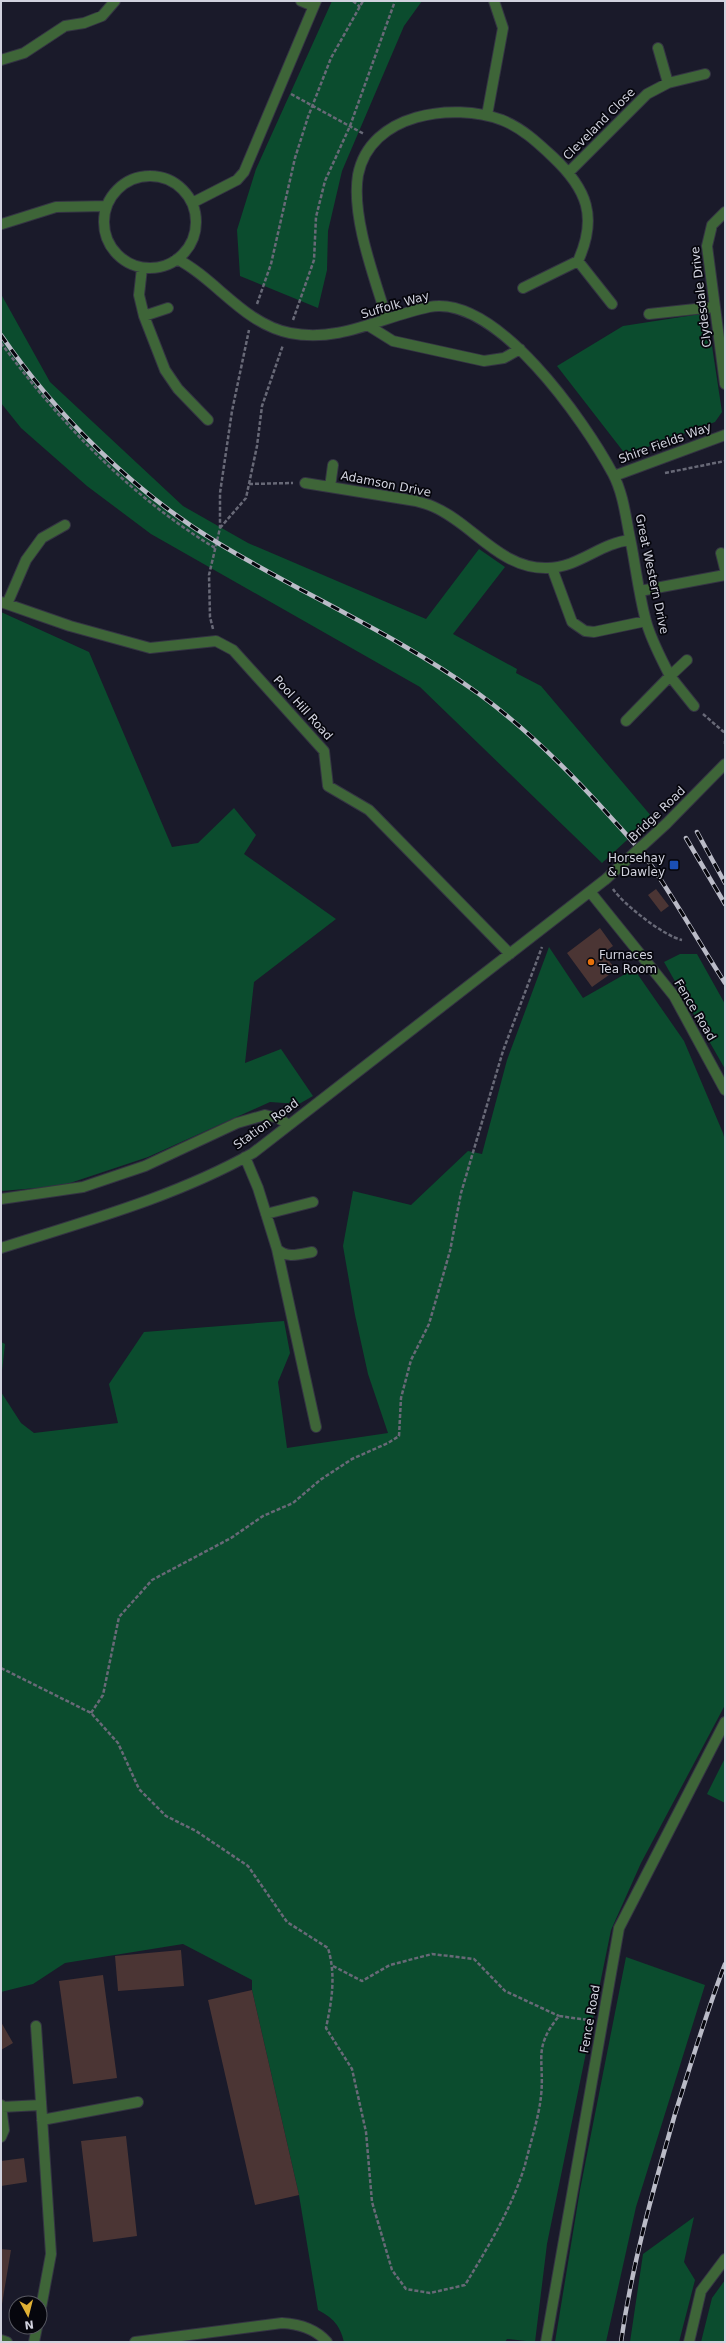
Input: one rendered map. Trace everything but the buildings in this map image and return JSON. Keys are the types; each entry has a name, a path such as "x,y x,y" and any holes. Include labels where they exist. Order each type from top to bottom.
{"street":[{"path":"1,60 24,52 65,26 84,23 102,16 115,1"},
{"path":"192,203 237,180 244,172 315,4 301,1"},
{"path":"486,115 503,28 494,1"},
{"path":"658,48 668,83"},
{"name":"Cleveland Close","path":"569,172 647,94 668,83 704,74"},
{"path":"387,319 368,252 357,194 359,173 363,161 377,140 399,124 425,115 456,112 486,115 518,128 533,138 569,172 579,184 588,219 588,240 578,261 563,270 523,288"},
{"path":"145,176 156,176 174,183 181,188 192,203 195,212 195,230 189,246 177,260 164,266 142,268 124,261 111,247 104,228 107,206 111,197 122,186 135,179 145,176"},
{"path":"2,224 56,207 107,206"},
{"name":"Clydesdale Drive","path":"725,212 712,225 707,239 714,307 721,326 725,384"},
{"name":"Suffolk Way","path":"177,260 190,266 228,299 253,316 288,333 331,335 369,326 387,319 430,307 456,309 481,318 520,349 580,423 614,476"},
{"path":"578,261 612,304"},
{"path":"142,268 139,295 144,316 165,370 178,389 208,420"},
{"path":"649,314 714,307"},
{"path":"144,316 168,308"},
{"path":"369,326 394,341 484,361 504,358 520,349"},
{"name":"Shire Fields Way","path":"614,476 725,435"},
{"path":"330,487 333,465"},
{"name":"Great Western Drive","path":"614,476 624,506 646,621 654,644 670,676 694,706"},
{"name":"Adamson Drive","path":"305,483 416,501 434,507 509,558 524,565 552,568 578,562 606,546 630,540"},
{"path":"65,525 42,538 26,560 4,603 70,626 150,648 216,641"},
{"path":"721,553 725,569"},
{"path":"552,568 572,622 578,628 594,632 646,621"},
{"path":"640,591 725,575"},
{"name":"Pool Hill Road","path":"216,641 233,650 324,751 328,786 369,810 510,954"},
{"path":"626,721 653,696 670,676 687,660"},
{"name":"Bridge Road","path":"510,954 606,879 666,824 725,764"},
{"name":"Fence Road","path":"590,893 674,996 725,1090"},
{"name":"Station Road","path":"1,1248 124,1208 214,1173 245,1157 290,1125 510,954"},
{"path":"1,1199 83,1187 145,1166 237,1123 265,1115 278,1118 290,1125"},
{"path":"245,1157 277,1249 316,1426"},
{"path":"266,1214 313,1202"},
{"path":"277,1249 282,1254 294,1255 312,1252"},
{"name":"Fence Road","path":"546,2342 619,1928 725,1722"},
{"path":"36,2026 51,2254 43,2295"},
{"path":"42,2120 138,2102"},
{"path":"1,2137 4,2130 2,2106 41,2105"},
{"path":"689,2342 701,2291 725,2259"},
{"path":"136,2342 282,2323 292,2324 315,2331 327,2342"},
{"path":"1,2340 7,2342"}],"path":[{"path":"353,1 360,7"},
{"path":"216,641 210,617 209,575 220,528 220,493 232,411 253,316 271,264 295,158 313,105 331,58 363,1"},
{"path":"220,528 246,498 257,446 262,406 288,333 306,289 314,260 316,217 325,181 350,126 395,1"},
{"path":"280,88 377,140"},
{"path":"1,343 27,378 98,457 168,517 215,548"},
{"path":"660,460 666,473 725,461"},
{"path":"249,484 305,483"},
{"path":"694,706 725,733"},
{"path":"606,879 616,893 656,927 672,938 682,940"},
{"path":"91,1713 103,1695 119,1617 152,1580 231,1538 263,1516 293,1502 320,1480 352,1459 388,1443 398,1436 401,1398 411,1360 429,1324 450,1251 461,1192 501,1058 542,946"},
{"path":"1,1668 91,1713 118,1743 139,1789 166,1816 196,1831 248,1866 287,1922 328,1948 333,1966 332,2001 326,2028 352,2069 366,2132 372,2202 392,2270 406,2289 430,2293 465,2285 500,2226 524,2166 541,2096 540,2053 547,2031 560,2016"},
{"path":"333,1966 362,1981 390,1965 432,1954 474,1959 505,1991 560,2016 583,2018 602,2025"}],"green space":[{"path":"332,1 422,1 404,26 342,171 328,231 327,270 318,308 240,276 237,230 256,169"},
{"path":"1,294 50,382 183,506 248,543 426,619 479,549 505,567 453,634 517,669 516,673 541,686 652,817 602,863 420,687 151,534 87,486 21,428 1,403"},
{"path":"707,313 722,412 715,422 626,455 557,366 623,326"},
{"path":"1,612 89,652 172,847 198,843 234,808 256,835 244,854 336,919 254,982 245,1063 281,1049 313,1096 299,1104 270,1102 148,1157 61,1186 1,1191"},
{"path":"549,947 583,998 634,969 684,1041 725,1141 725,1705 641,1863 611,1930 547,2244 535,2342 507,2339 505,2342 344,2342 338,2327 332,2319 318,2310 299,2195 252,1990 252,1980 183,1944 65,1963 33,1984 1,1992 1,1392 21,1423 34,1433 118,1423 109,1384 144,1332 284,1321 290,1353 278,1382 287,1448 388,1433 368,1374 355,1315 343,1246 353,1191 411,1205 468,1151 482,1154 507,1060"},
{"path":"680,954 697,954 725,1004 725,1069 664,962"},
{"path":"1,1342 5,1344 1,1380"},
{"path":"725,1758 725,1803 707,1794"},
{"path":"626,1957 705,1985 636,2207 606,2342 555,2342 580,2190"},
{"path":"694,2217 684,2262 695,2280 679,2342 630,2342 643,2254"},
{"path":"725,2280 725,2342 701,2342 712,2298"}],"railway":[{"path":"1,335 22,365 72,422 99,450 157,501 218,543 383,634 448,673 497,707 530,735 576,780 641,851 670,894 725,983"},
{"path":"697,832 725,883"},
{"path":"686,838 725,904"},
{"path":"621,2342 637,2256 659,2171 675,2114 711,2001 725,1964"}],"place":[{"name":"Horsehay & Dawley","path":"674,865"},
{"name":"Furnaces Tea Room","path":"591,962"}]}
